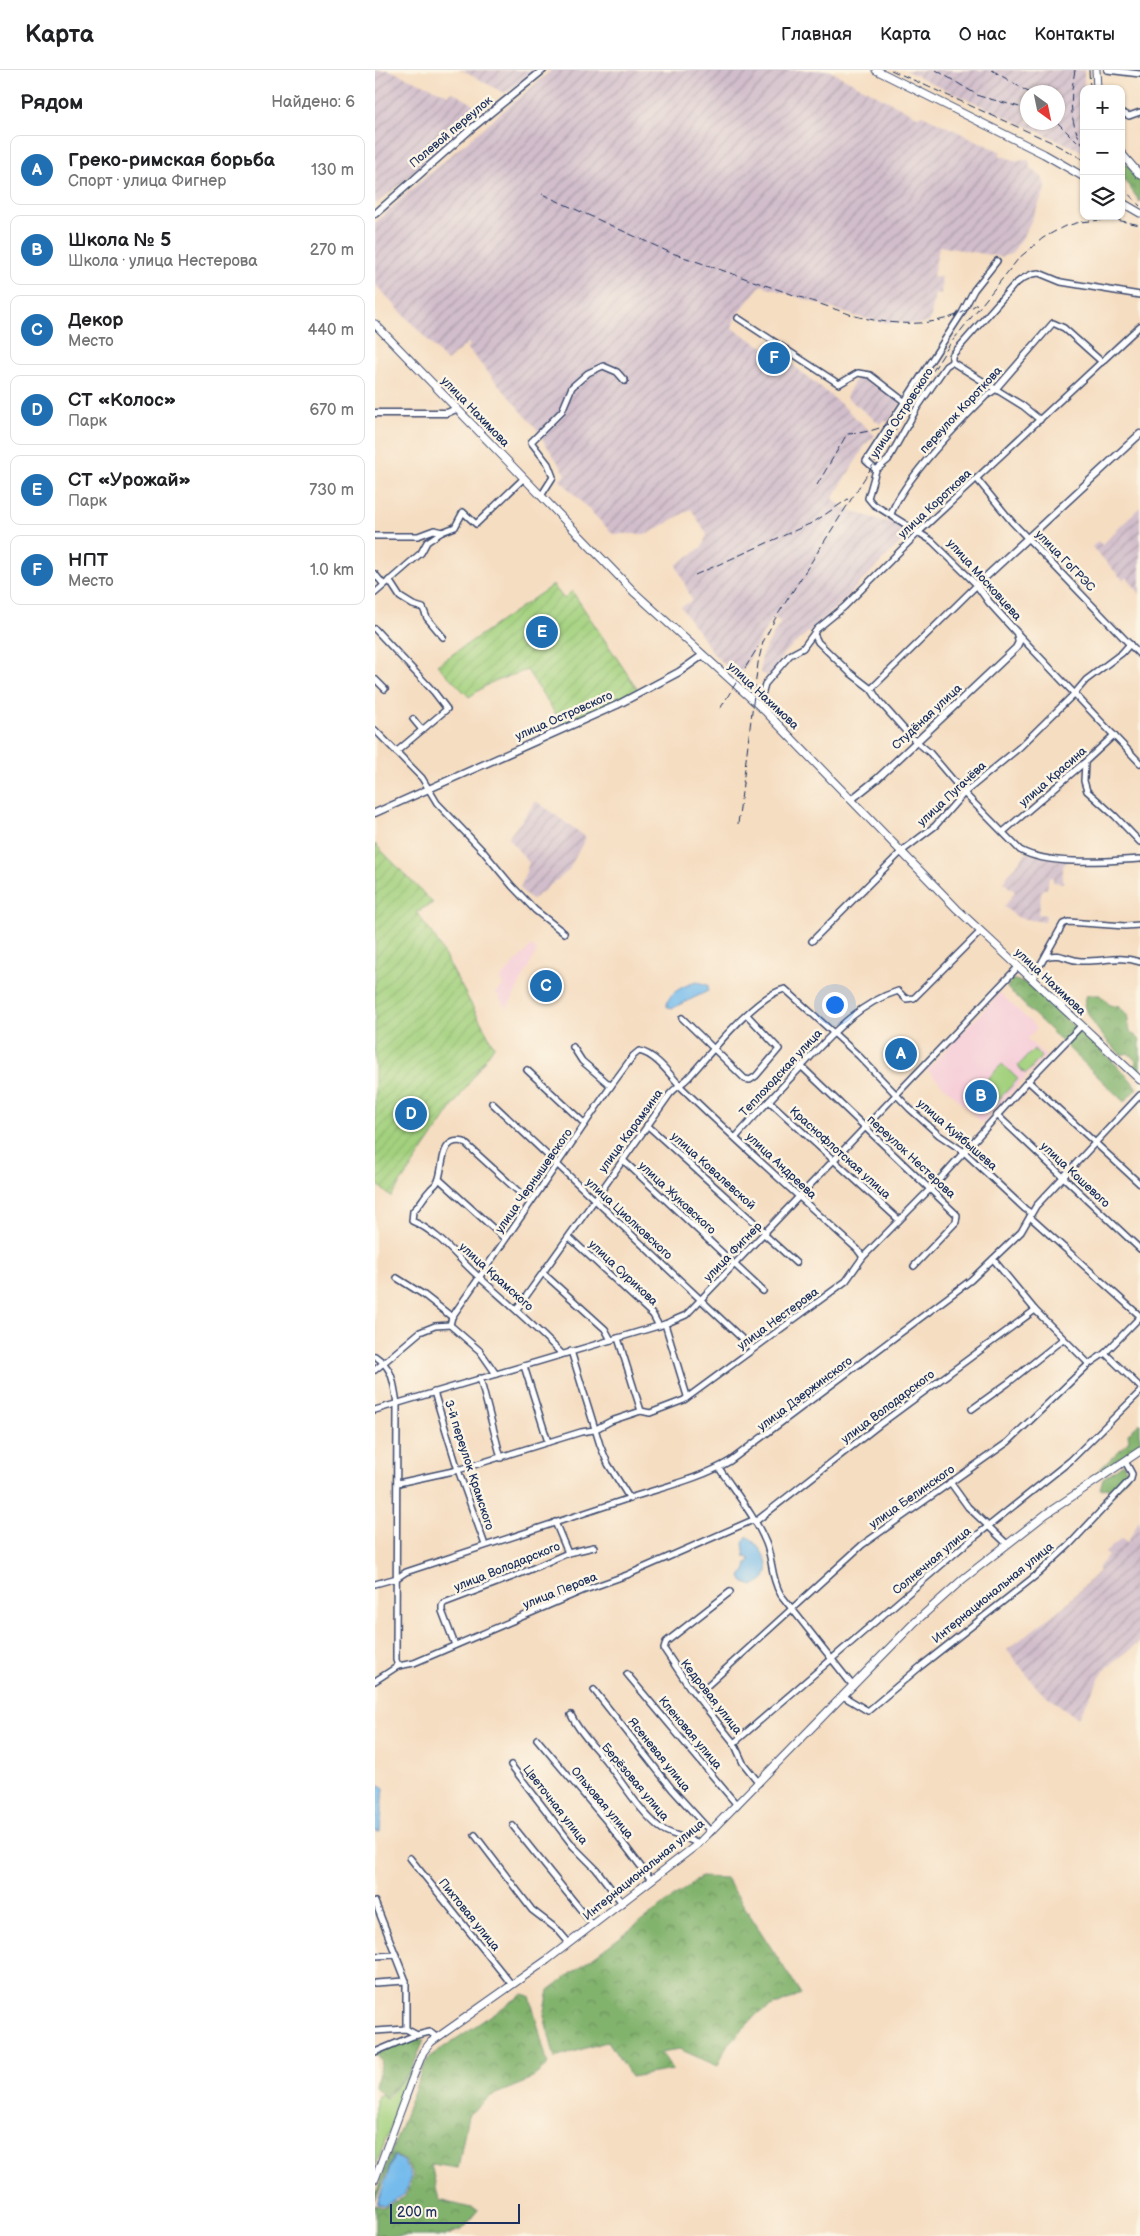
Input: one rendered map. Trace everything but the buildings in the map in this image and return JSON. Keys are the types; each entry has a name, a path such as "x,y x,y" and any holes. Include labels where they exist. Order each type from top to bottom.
{"main road":[{"path":"876,70 1082,175"},
{"path":"1096,70 1097,85"},
{"path":"1125,158 1140,175"},
{"path":"1125,204 1140,213"},
{"name":"улица Нахимова","path":"375,324 523,479 659,616 759,705 981,932 1140,1080"},
{"name":"Интернациональная улица","path":"375,2179 423,2052 437,2037 569,1943 698,1844 927,1611 1007,1544 1140,1451"}],"street":[{"name":"Полевой переулок","path":"375,214 465,133 543,70"},
{"path":"1107,70 1140,74"},
{"path":"1125,114 1129,116 1140,112"},
{"path":"876,470 866,461 962,313 974,290 997,261"},
{"name":"улица Островского","path":"868,498 876,470 888,460 917,408 947,366 953,362 952,356 1022,279 1039,274 1061,282 1140,295"},
{"path":"738,318 839,384 858,372 870,375 905,402"},
{"name":"переулок Короткова","path":"891,514 895,504 934,452 986,396 995,390 1053,323 1064,328 1102,362"},
{"name":"улица Короткова","path":"759,705 765,684 790,655 803,648 814,634 844,607 919,531 1140,326"},
{"path":"953,362 1023,406 1040,420"},
{"path":"541,496 553,478 548,464 531,442 563,411 572,388 589,373 603,366 617,372 625,381"},
{"path":"375,413 447,413 456,410"},
{"path":"871,689 977,585 1140,434"},
{"path":"375,593 421,553 424,544 442,532 455,527 463,512 476,524 523,479"},
{"name":"улица ГоГРЭС","path":"977,479 1012,522 1140,655"},
{"name":"улица Московцева","path":"868,498 873,504 919,531 945,552 977,585 989,602 1017,633 1140,763"},
{"path":"375,536 418,536 434,530 442,532"},
{"path":"375,574 384,584"},
{"path":"389,580 400,598 423,608 427,618 443,638"},
{"path":"375,629 447,709 396,752"},
{"path":"1016,648 1019,642 1017,633"},
{"path":"814,634 818,642 849,672 871,689 879,701 1016,847 1031,856 1068,861 1140,859"},
{"name":"улица Пугачёва","path":"812,940 902,851 935,826 964,793 1020,747 1086,680 1122,653 1130,644"},
{"path":"1016,648 1025,646 1032,648"},
{"name":"Студёная улица","path":"852,800 877,780 1016,648"},
{"name":"улица Островского","path":"375,813 617,705 679,672 703,655"},
{"path":"375,679 385,689"},
{"path":"413,719 422,730"},
{"path":"375,730 429,788 437,803 482,850 511,886 539,914 564,933"},
{"name":"улица Красина","path":"1003,832 1114,735"},
{"path":"1085,762 1084,781 1087,791 1140,842"},
{"path":"1032,980 1063,924 1068,922 1125,926 1140,925"},
{"name":"Теплоходская улица","path":"735,1137 833,1033 882,996 898,991 906,999 914,998 981,932"},
{"path":"1045,957 1056,955 1081,961 1123,957 1140,962"},
{"name":"улица Фигнер","path":"375,1410 662,1325 686,1315 735,1266 896,1093 1018,967"},
{"name":"улица Куйбышева","path":"785,989 939,1135 963,1151 1140,1317"},
{"name":"улица Карамзина","path":"517,1309 670,1094 747,1015 765,999 785,989"},
{"path":"682,1018 745,1079 750,1080 756,1076 779,1049 747,1015"},
{"name":"улица Нестерова","path":"398,1483 458,1470 501,1458 548,1442 594,1430 611,1421 641,1411 650,1413 684,1400 839,1288 863,1257 1081,1026"},
{"path":"573,1047 579,1058 593,1073 611,1086"},
{"name":"улица Чернышевского","path":"450,1325 452,1317 505,1239 611,1086 633,1056 639,1051"},
{"name":"улица Андреева","path":"639,1051 651,1057 799,1197 857,1249 863,1257"},
{"name":"переулок Нестерова","path":"801,1066 957,1215 958,1219 914,1266"},
{"path":"527,1070 585,1124"},
{"path":"1028,1081 1140,1184"},
{"name":"улица Дзержинского","path":"375,1584 397,1578 406,1572 485,1545 630,1499 719,1468 934,1310 971,1280 1021,1232 1031,1215 1063,1176 1140,1095"},
{"name":"Краснофлотская улица","path":"769,1101 833,1162 847,1172 899,1220"},
{"name":"улица Циолковского","path":"492,1103 753,1349"},
{"name":"улица Кошевого","path":"997,1115 1140,1249"},
{"name":"улица Ковалевской","path":"647,1124 797,1263"},
{"path":"505,1239 439,1179 444,1152 452,1144 459,1141 464,1142 531,1202"},
{"name":"улица Жуковского","path":"623,1160 763,1291"},
{"name":"улица Крамского","path":"439,1179 421,1204 413,1211 412,1221 421,1224 439,1239 479,1277 517,1309 562,1354"},
{"name":"улица Сурикова","path":"569,1237 662,1325 687,1396"},
{"path":"993,1259 1035,1310 1089,1364"},
{"path":"543,1273 605,1329 611,1340"},
{"path":"397,1278 424,1295 452,1317"},
{"name":"улица Володарского","path":"754,1521 879,1425 1035,1310"},
{"name":"улица Белинского","path":"697,1695 869,1540 1007,1442 1089,1364 1105,1353 1140,1317"},
{"path":"375,1370 420,1332 435,1326 450,1325 480,1351 496,1374"},
{"path":"618,1338 641,1411"},
{"path":"971,1409 1008,1383 1063,1339"},
{"path":"571,1351 594,1430 609,1464 630,1499"},
{"path":"1105,1353 1140,1387"},
{"path":"375,1356 385,1361 393,1378 397,1404 396,1660 398,1666"},
{"path":"524,1366 548,1442"},
{"path":"480,1378 501,1458"},
{"name":"3-й переулок Крамского","path":"434,1392 458,1470 485,1545"},
{"name":"Солнечная улица","path":"734,1743 861,1632 1070,1461 1140,1392"},
{"name":"Интернациональная улица","path":"843,1696 869,1711 921,1666 1039,1573 1076,1538 1131,1479 1132,1474 1125,1461"},
{"path":"719,1468 754,1521 769,1551 775,1583 791,1610 853,1686"},
{"path":"950,1482 968,1507 1007,1544"},
{"name":"улица Перова","path":"375,1681 398,1666 414,1663 582,1591 627,1576 754,1521"},
{"path":"555,1522 569,1553"},
{"name":"улица Володарского","path":"455,1645 442,1611 441,1606 444,1603 569,1553 594,1547"},
{"name":"Кедровая улица","path":"730,1592 666,1642 664,1649 666,1655 734,1743 743,1763 759,1783"},
{"name":"Кленовая улица","path":"627,1674 737,1805"},
{"name":"Ясеневая улица","path":"594,1690 672,1789 711,1832"},
{"name":"Берёзовая улица","path":"571,1715 579,1731 660,1828 691,1839 698,1844"},
{"name":"Ольховая улица","path":"537,1739 608,1824 651,1880"},
{"name":"Цветочная улица","path":"511,1766 573,1846 596,1869 622,1903"},
{"path":"513,1826 593,1925"},
{"path":"475,1835 532,1910 558,1930 569,1943"},
{"name":"Пихтовая улица","path":"410,1858 512,1985"},
{"path":"375,1902 406,1981 406,2028"},
{"path":"375,1920 382,1919"},
{"path":"375,1956 396,1955"},
{"path":"375,1983 406,1981"},
{"path":"375,2031 406,2028 418,2035"},
{"path":"375,2052 430,2032 437,2037"}],"shaded area":[{"path":"375,70 389,70 449,95 453,92 486,112 375,205"},
{"path":"459,70 536,70 508,92 502,92"},
{"path":"552,70 828,70 917,116 922,115 1001,152 999,155 1017,161 1029,160 1030,168 1042,177 1046,188 1025,234 1011,254 1001,257 939,246 933,276 941,277 941,294 935,293 930,322 918,324 880,322 855,316 761,285 735,317 732,328 793,365 842,405 875,436 866,444 833,498 843,508 883,521 893,522 902,529 903,540 831,612 783,654 770,677 760,673 762,654 781,622 773,617 738,678 713,653 681,607 692,600 676,565 702,547 707,534 691,509 648,534 613,534 560,480 566,474 544,442 541,434 467,348 470,345 468,343 447,361 375,284 375,223 424,178"},
{"path":"905,70 1084,70 1084,85 1080,85 1080,150 1035,130 1065,130 1065,85 1020,85 1020,123"},
{"path":"857,376 899,400 900,404 888,422 883,420 880,424 846,397"},
{"path":"1140,507 1140,594 1127,577 1123,580 1092,547 1098,541 1102,545"},
{"path":"536,801 586,837 568,871 532,900 520,889 529,863 508,838"},
{"path":"1026,853 1068,861 1063,866 1063,883 1053,882 1053,878 1049,877 1047,889 1042,889 1038,914 1046,915 1045,922 1019,918 1004,907 1015,892 1003,882"},
{"path":"531,946 537,951 507,1009 496,993 503,986 500,979"},
{"path":"1000,993 1037,1028 1027,1039 1046,1056 982,1123 927,1070"},
{"path":"1140,1519 1140,1642 1104,1670 1077,1718 1039,1690 1007,1650 1064,1606 1099,1571 1097,1569 1108,1556 1105,1553 1122,1538 1127,1543"}],"green space":[{"path":"1125,162 1140,179 1140,202 1125,181"},
{"path":"553,585 564,599 572,591 638,690 562,724 527,670 490,683 469,697 437,665"},
{"path":"375,844 433,903 416,912 435,938 494,1046 391,1197 375,1182"},
{"path":"1012,979 1027,984 1123,1071 1137,1088 1124,1102 1007,988"},
{"path":"1087,995 1100,995 1110,1005 1119,1007 1127,1014 1130,1031 1140,1040 1140,1074 1134,1069 1136,1061 1128,1053 1121,1055 1096,1027 1087,1010 1085,1002"},
{"path":"1034,1049 1041,1057 1027,1073 1024,1073 1018,1066"},
{"path":"1002,1064 1018,1079 987,1112 971,1097"},
{"path":"1140,1423 1140,1444 1093,1476 1129,1441 1128,1434"},
{"path":"1123,1464 1129,1475 1115,1492 1108,1488 1100,1489 1103,1478"},
{"path":"701,1877 726,1878 801,1994 758,2013 726,2047 718,2066 679,2049 661,2052 673,2070 631,2077 608,2041 555,2058 544,2016 549,1990"},
{"path":"523,1994 530,1996 548,2065 528,2081 491,2096 468,2115 458,2168 431,2164 439,2200 479,2210 463,2229 445,2236 375,2236 375,2205 383,2208 405,2197 413,2176 405,2161 394,2155 375,2201 375,2195 422,2070 429,2057"},
{"path":"414,2038 424,2040 412,2069 385,2097 375,2087 381,2061 375,2054"},
{"path":"412,2070 375,2168 375,2098 381,2094 386,2098"}],"water":[{"path":"697,982 708,985 708,991 671,1009 667,1007 670,998 677,990"},
{"path":"747,1536 756,1544 764,1556 768,1568 763,1580 753,1586 744,1583 741,1577 747,1563 750,1562 749,1558 745,1557 743,1543"},
{"path":"375,1782 384,1788 380,1832 375,1831"},
{"path":"394,2156 404,2162 411,2176 404,2195 384,2206 377,2204"}],"railway":[{"path":"891,70 1049,141 1080,158"},
{"path":"936,70 979,96 1020,107"},
{"path":"992,70 1020,87"},
{"path":"1075,70 1071,100 1075,128 1080,139"},
{"path":"1089,70 1090,85"},
{"path":"1065,130 1078,143"},
{"path":"1125,190 1140,206"},
{"path":"542,194 669,252 855,316 886,322 918,323 949,318 977,304"},
{"path":"738,824 758,663 763,642 775,619 950,344 1019,258 1043,238 1063,227 1080,222 1112,219 1140,225"},
{"path":"817,485 847,434 877,429 891,423 903,414"},
{"path":"695,575 814,522 848,499"},
{"path":"720,709 758,647"}],"place":[{"name":"НПТ","path":"774,358"},
{"name":"СТ «Урожай»","path":"542,632"},
{"name":"Декор","path":"546,986"},
{"name":"Греко-римская борьба","path":"901,1054"},
{"name":"Школа № 5","path":"981,1096"},
{"name":"СТ «Колос»","path":"411,1114"}]}
